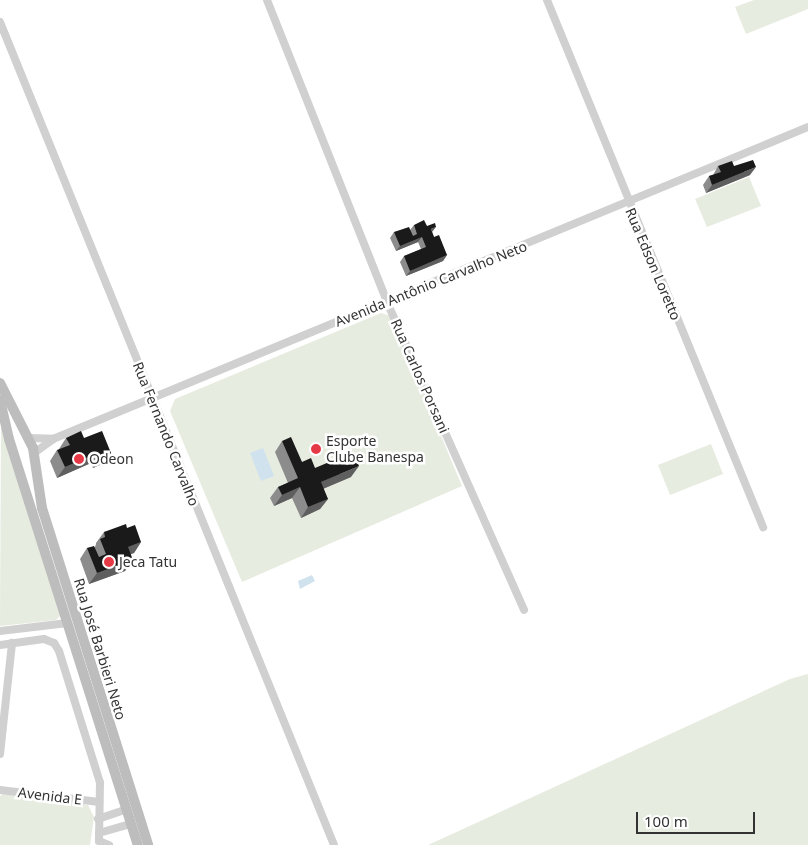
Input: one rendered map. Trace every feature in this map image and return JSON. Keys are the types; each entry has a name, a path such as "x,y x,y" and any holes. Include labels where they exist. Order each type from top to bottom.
{"main road":[{"path":"0,383 28,436 9,439 0,400"},
{"name":"Rua José Barbieri Neto","path":"28,436 35,457 42,508 148,845"},
{"name":"Rua José Barbieri Neto","path":"9,439 138,845"},
{"path":"18,466 35,457"}],"street":[{"name":"Rua Carlos Porsani","path":"267,0 387,302 524,610"},
{"name":"Rua Edson Loretto","path":"547,0 628,203 763,527"},
{"name":"Rua Fernando Carvalho","path":"0,22 334,845"},
{"name":"Avenida Antônio Carvalho Neto","path":"53,439 808,127"},
{"path":"28,436 53,439"},
{"path":"35,457 53,439"},
{"path":"0,631 68,623"},
{"path":"0,645 44,639 54,643 59,650 100,783 98,840"},
{"path":"0,754 12,643"},
{"name":"Avenida E","path":"0,790 99,802"},
{"path":"98,819 127,808"},
{"path":"98,840 131,824"},
{"path":"98,840 108,845"}],"shaded area":[{"path":"754,0 808,0 808,9 746,34 735,7"},
{"path":"749,177 761,206 707,227 695,199"},
{"name":"Esporte Clube Banespa","path":"381,313 391,316 462,486 242,582 170,411 175,399"},
{"path":"1,425 60,616 56,620 0,626"},
{"path":"711,444 723,474 670,495 658,465"},
{"path":"808,674 808,845 428,845 790,679"},
{"path":"3,794 88,805 94,817 90,845 0,845 0,796"}],"water":[{"path":"263,448 274,476 261,481 250,453"},
{"path":"312,575 315,581 300,589 298,581"}],"building":[{"path":"753,160 756,167 712,185 709,176 721,172 718,166 732,161 734,166"},
{"path":"424,220 427,226 435,223 436,227 431,229 434,237 439,235 447,255 410,271 404,256 426,247 422,237 400,246 394,232 409,227 413,236 417,234 414,225"},
{"path":"81,431 84,438 102,431 111,453 100,457 98,453 65,467 57,450 70,445 66,438"},
{"path":"291,437 302,462 311,458 315,468 353,452 359,466 321,482 328,499 308,507 300,487 282,495 278,487 298,478 282,441"},
{"path":"126,524 127,528 135,525 141,542 128,547 133,560 97,573 87,548 94,546 99,557 106,554 100,539 105,537 104,532"}],"place":[{"name":"Esporte Clube Banespa","path":"316,449"},
{"name":"Odeon","path":"79,459"},
{"name":"Jeca Tatu","path":"109,562"}]}
